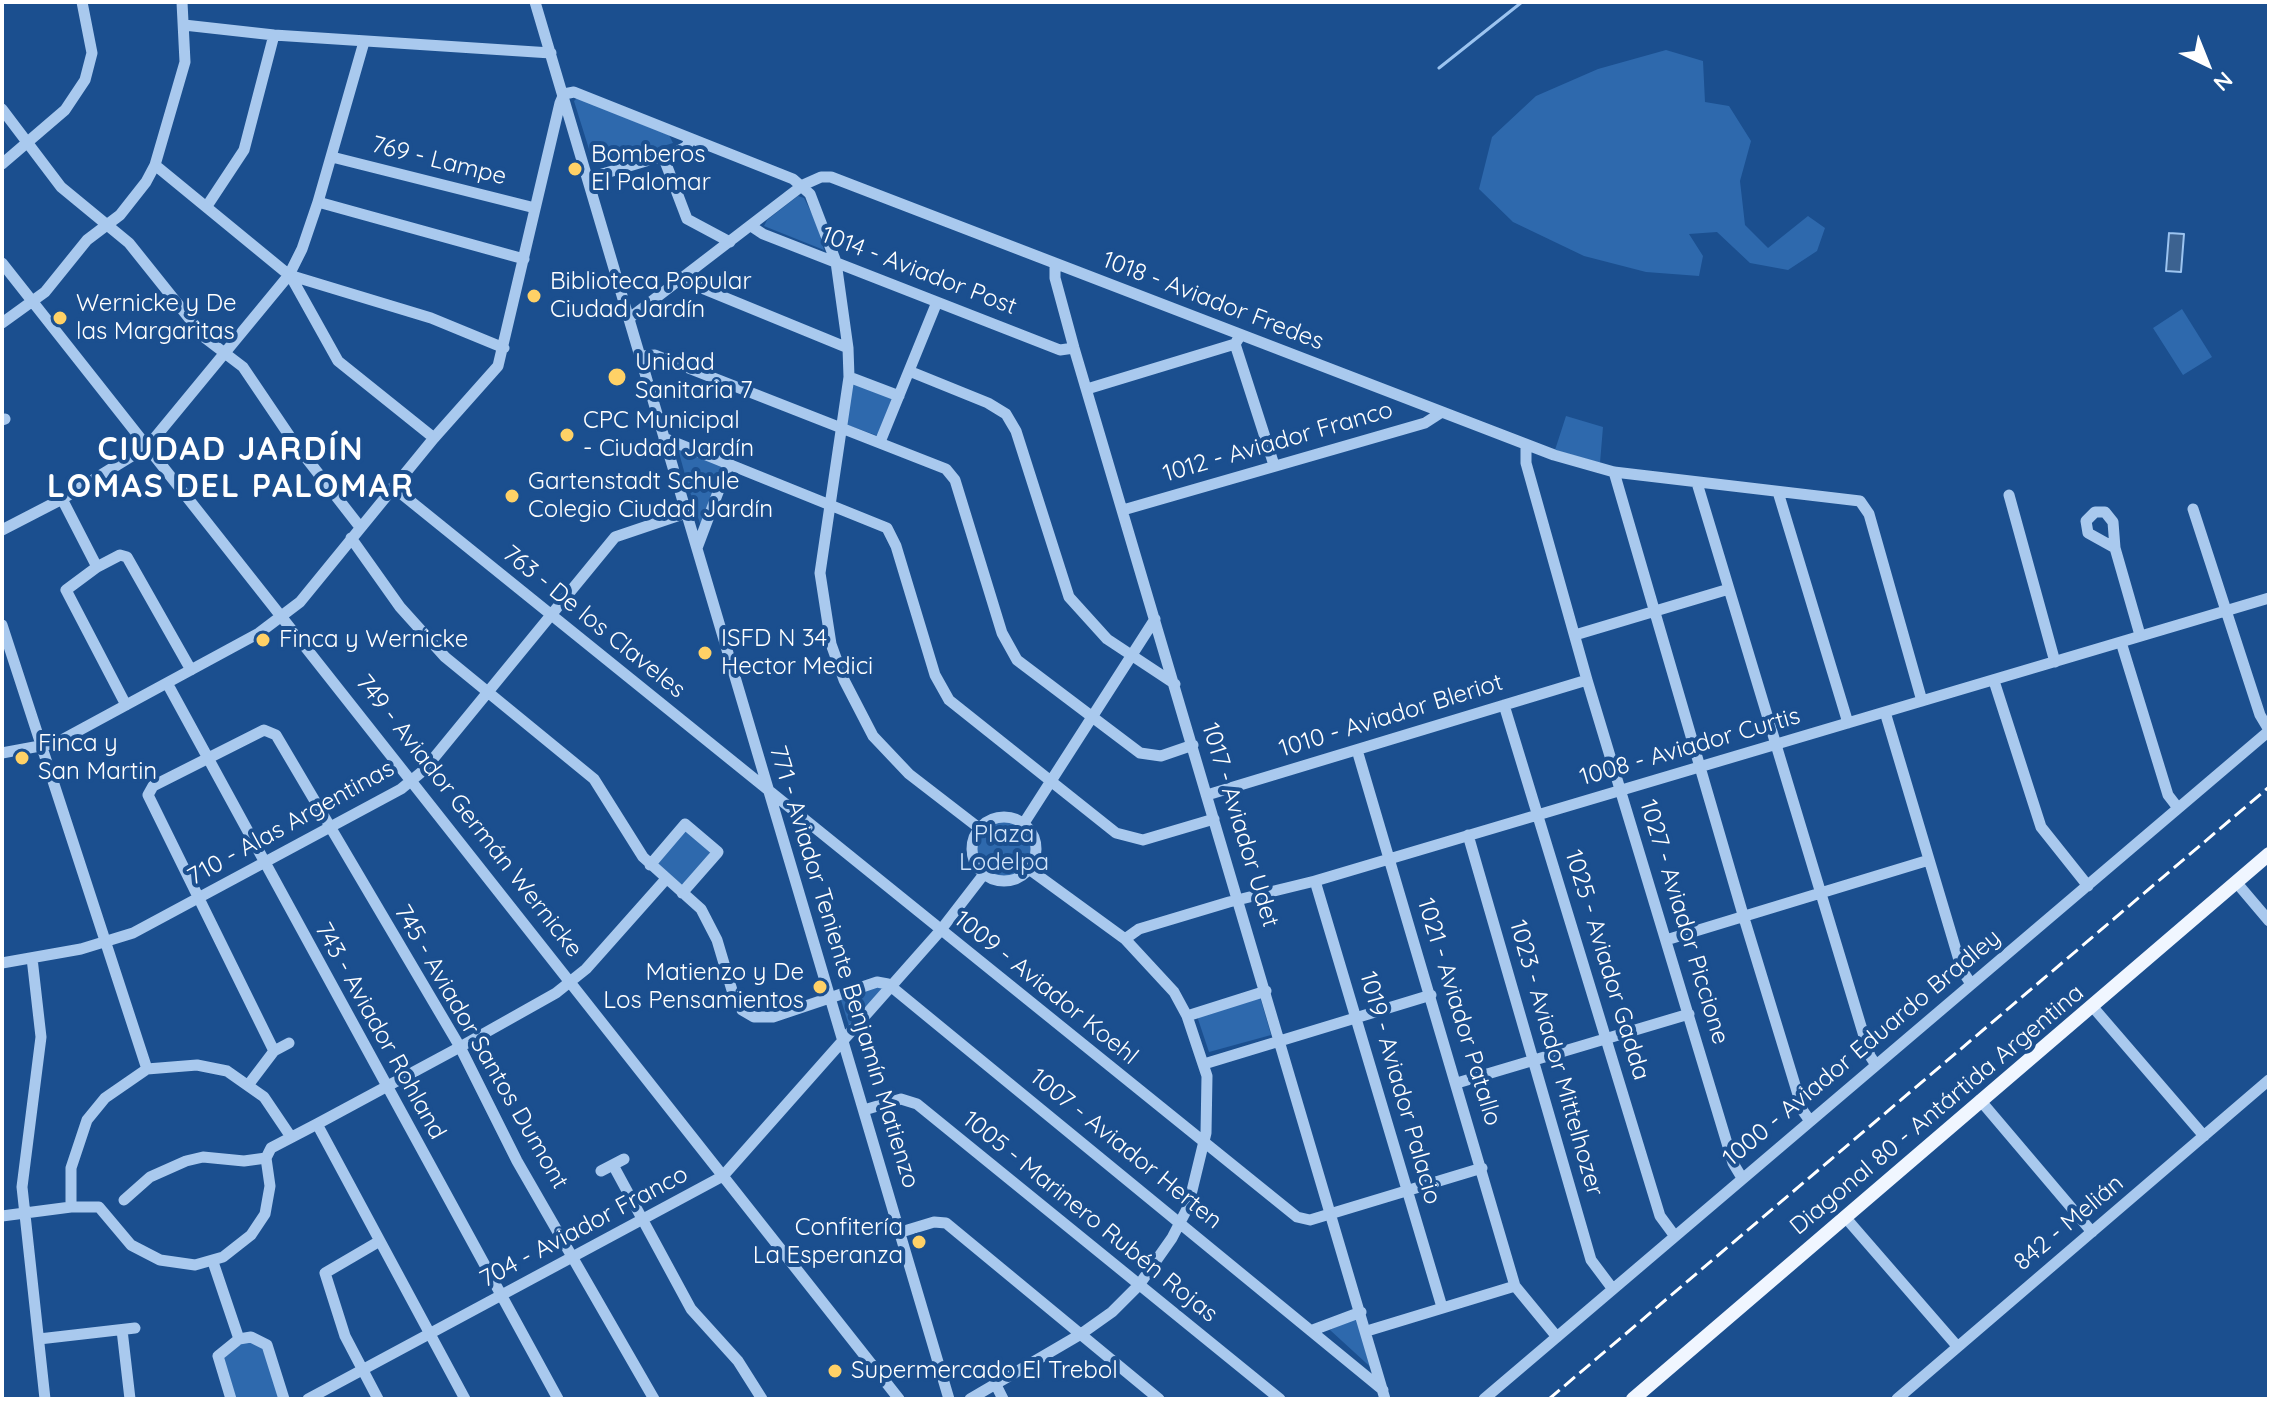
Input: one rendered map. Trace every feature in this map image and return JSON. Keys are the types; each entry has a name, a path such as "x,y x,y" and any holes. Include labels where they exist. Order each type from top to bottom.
{"main road":[{"name":"Diagonal 80 - Antártida Argentina","path":"1633,1399 2269,854"}],"street":[{"path":"2,164 65,110 85,80 92,53 82,2"},
{"path":"2,323 35,302 87,240 129,205 155,165 185,62 182,2"},
{"name":"771 - Aviador Teniente Benjamín Matienzo","path":"535,2 631,317 686,513 949,1399"},
{"path":"184,25 364,42 551,53"},
{"path":"207,206 244,150 274,35"},
{"path":"2,530 62,499 148,446 289,275 302,249 318,202 364,42"},
{"name":"1018 - Aviador Fredes","path":"564,94 574,92 803,185 821,177 831,177 1055,264 1238,340 1442,412 1526,446 1614,472 1858,500 1864,504 1922,701"},
{"path":"2,753 43,746 167,683 285,616 434,438 493,373 504,348 564,94"},
{"path":"2,109 61,187 149,263 200,332 248,373 293,441 360,527"},
{"path":"589,178 663,156 686,147 691,139"},
{"path":"663,156 687,219 730,242"},
{"name":"769 - Lampe","path":"332,157 535,208"},
{"path":"155,165 289,275 338,361 434,438"},
{"path":"631,317 803,185 810,194 836,262 848,348 849,377 828,502 821,586 831,644 844,680 868,726 887,752 922,785 979,828"},
{"path":"318,202 524,259"},
{"name":"1014 - Aviador Post","path":"751,226 1060,350 1074,348"},
{"name":"749 - Aviador Germán Wernicke","path":"2,263 285,616 899,1399"},
{"name":"1017 - Aviador Udet","path":"1055,264 1055,278 1074,348 1384,1394"},
{"path":"289,275 431,318 504,348"},
{"path":"682,280 848,348"},
{"path":"880,442 937,302"},
{"path":"1087,389 1238,340 1274,465"},
{"path":"642,356 655,355 880,442 951,473 1011,652 1091,718 1146,755 1161,756 1193,745"},
{"path":"909,371 988,403 1009,418 1069,597 1096,629 1130,657 1175,684"},
{"path":"849,377 899,396"},
{"name":"1012 - Aviador Franco","path":"1123,510 1425,423 1442,412"},
{"path":"664,438 875,521 890,532 935,675 945,695 958,710 1116,833 1132,840 1148,839 1214,819"},
{"name":"1027 - Aviador Piccione","path":"1526,446 1526,463 1587,680 1733,1163 1742,1178"},
{"path":"697,548 729,463"},
{"path":"1614,472 1744,918 1803,1111 1810,1121"},
{"path":"1697,483 1870,1056 1876,1065"},
{"name":"763 - De los Claveles","path":"393,487 768,791"},
{"path":"1778,492 1848,723"},
{"path":"2009,495 2055,662"},
{"path":"62,499 97,567"},
{"path":"2193,509 2260,715 2269,730"},
{"name":"710 - Alas Argentinas","path":"2,963 107,943 263,865 413,780 615,537 686,513"},
{"path":"351,538 426,638 486,694 587,771 650,865 708,920 734,997 742,1010 754,1017 773,1017 877,982 892,986"},
{"path":"2115,548 2140,635"},
{"path":"126,705 66,588 97,567 125,555 191,670"},
{"path":"1575,635 1729,589"},
{"name":"1008 - Aviador Curtis","path":"1125,939 1139,929 1315,881 2269,598"},
{"path":"1024,823 1155,619"},
{"path":"2,625 147,1069"},
{"path":"2121,642 2168,795 2178,808"},
{"name":"1010 - Aviador Bleriot","path":"1207,795 1587,680"},
{"path":"1994,681 2041,827 2088,886"},
{"name":"743 - Aviador Rohland","path":"167,683 263,865 558,1399"},
{"name":"1025 - Aviador Gadda","path":"1504,705 1660,1216 1674,1235"},
{"path":"1885,712 1962,970 1971,984"},
{"name":"745 - Aviador Santos Dumont","path":"206,759 259,732 268,730 276,735 460,1047 517,1161 654,1399"},
{"name":"1000 - Aviador Eduardo Bradley","path":"1484,1399 2269,730"},
{"name":"1021 - Aviador Patallo","path":"1357,750 1515,1286"},
{"path":"206,759 153,786 149,798 274,1051"},
{"name":"1009 - Aviador Koehl","path":"768,791 1297,1217 1310,1220 1331,1215"},
{"path":"1005,816 1024,823 1035,840 1036,850 1029,869 1013,880 993,879 984,874 977,867 972,848 979,828 1005,816"},
{"path":"650,865 685,824 718,852 682,893"},
{"name":"1023 - Aviador Mittelhozer","path":"1468,835 1591,1260 1612,1288"},
{"path":"1666,940 1929,860"},
{"path":"970,1399 1081,1334 1112,1312 1139,1285 1180,1222 1193,1192 1205,1143 1207,1076 1204,1064 1187,1016 1162,976 1125,939 1029,869"},
{"path":"843,1043 940,931 984,874"},
{"path":"2,1216 71,1207 99,1207 131,1245 160,1260 195,1265 213,1262 244,1242 265,1214 270,1186 266,1158 271,1148 460,1047 571,983 666,879"},
{"name":"1019 - Aviador Palacio","path":"1315,881 1442,1307"},
{"path":"2236,882 2269,921"},
{"path":"32,958 42,1026 24,1162 23,1213 45,1399"},
{"name":"1007 - Aviador Herten","path":"892,986 1313,1330 1384,1394"},
{"path":"1187,1016 1266,991"},
{"path":"1204,1064 1431,995"},
{"path":"2092,1006 2204,1136"},
{"path":"1457,1083 1689,1014"},
{"path":"249,1084 274,1051 289,1043"},
{"name":"704 - Aviador Franco","path":"308,1399 723,1176 843,1043"},
{"path":"71,1207 71,1168 87,1120 105,1098 147,1069 197,1065 227,1071 249,1084 276,1110 291,1137"},
{"name":"842 - Melián","path":"1897,1399 2269,1080"},
{"name":"1005 - Marinero Rubén Rojas","path":"864,1110 901,1099 910,1100 1280,1399"},
{"path":"1980,1100 2092,1232"},
{"path":"317,1124 465,1399"},
{"path":"124,1200 150,1177 186,1161 203,1157 244,1161 266,1158"},
{"path":"613,1165 691,1309 738,1361 762,1399"},
{"path":"1331,1215 1482,1168"},
{"path":"1845,1217 1957,1346"},
{"path":"901,1232 934,1222 946,1223 1159,1399"},
{"path":"378,1242 328,1269 325,1278 362,1370 378,1399"},
{"path":"213,1262 239,1339"},
{"path":"1367,1331 1515,1286 1557,1337"},
{"path":"1313,1330 1361,1312"},
{"path":"39,1339 135,1328"},
{"path":"122,1330 130,1399"},
{"path":"231,1399 218,1356 239,1339 258,1338 267,1345 284,1399"},
{"path":"996,1385 1003,1399"}],"green space":[{"path":"1666,50 1703,61 1705,102 1729,106 1751,141 1740,181 1745,225 1768,248 1808,216 1825,228 1817,251 1788,270 1750,263 1717,232 1689,234 1703,256 1699,276 1646,272 1584,256 1513,222 1479,189 1492,137 1536,96 1598,69"},
{"path":"577,98 669,135 673,143 599,166 593,162 574,101"},
{"path":"798,196 804,198 816,222 824,250 764,226 767,220"},
{"path":"2182,309 2212,357 2183,375 2153,328"},
{"path":"851,380 896,398 881,437 845,424"},
{"path":"1566,416 1603,427 1600,463 1555,450"},
{"path":"678,449 723,465 702,530 687,482"},
{"name":"Plaza Lodelpa","path":"1004,821 1024,829 1032,849 1024,869 1004,877 984,869 976,849 984,829"},
{"path":"685,824 718,852 682,893 650,865"},
{"path":"877,987 884,988 849,1026 841,1000"},
{"path":"1260,997 1271,1035 1209,1052 1197,1016"},
{"path":"1359,1315 1377,1373 1330,1330"},
{"path":"251,1340 261,1343 282,1399 235,1399 222,1357 238,1343"}],"shaded area":[{"path":"2169,233 2184,234 2181,272 2166,271"}],"waterway":[{"path":"1439,68 1522,2"}],"railway":[{"path":"1549,1399 2269,787"}],"place":[{"name":"Bomberos El Palomar","path":"575,169"},
{"name":"Biblioteca Popular Ciudad Jardín","path":"534,296"},
{"name":"Wernicke y De las Margaritas","path":"60,318"},
{"name":"Unidad Sanitaria 7","path":"617,377"},
{"name":"CPC Municipal - Ciudad Jardín","path":"567,435"},
{"name":"Gartenstadt Schule Colegio Ciudad Jardín","path":"512,496"},
{"name":"Finca y Wernicke","path":"263,640"},
{"name":"ISFD N 34 Hector Medici","path":"705,653"},
{"name":"Finca y San Martin","path":"22,758"},
{"name":"Matienzo y De Los Pensamientos","path":"820,987"},
{"name":"Confitería La Esperanza","path":"919,1242"},
{"name":"Supermercado El Trebol","path":"835,1371"}],"district":[{"name":"CIUDAD JARDÍN LOMAS DEL PALOMAR","path":"231,468"}]}
